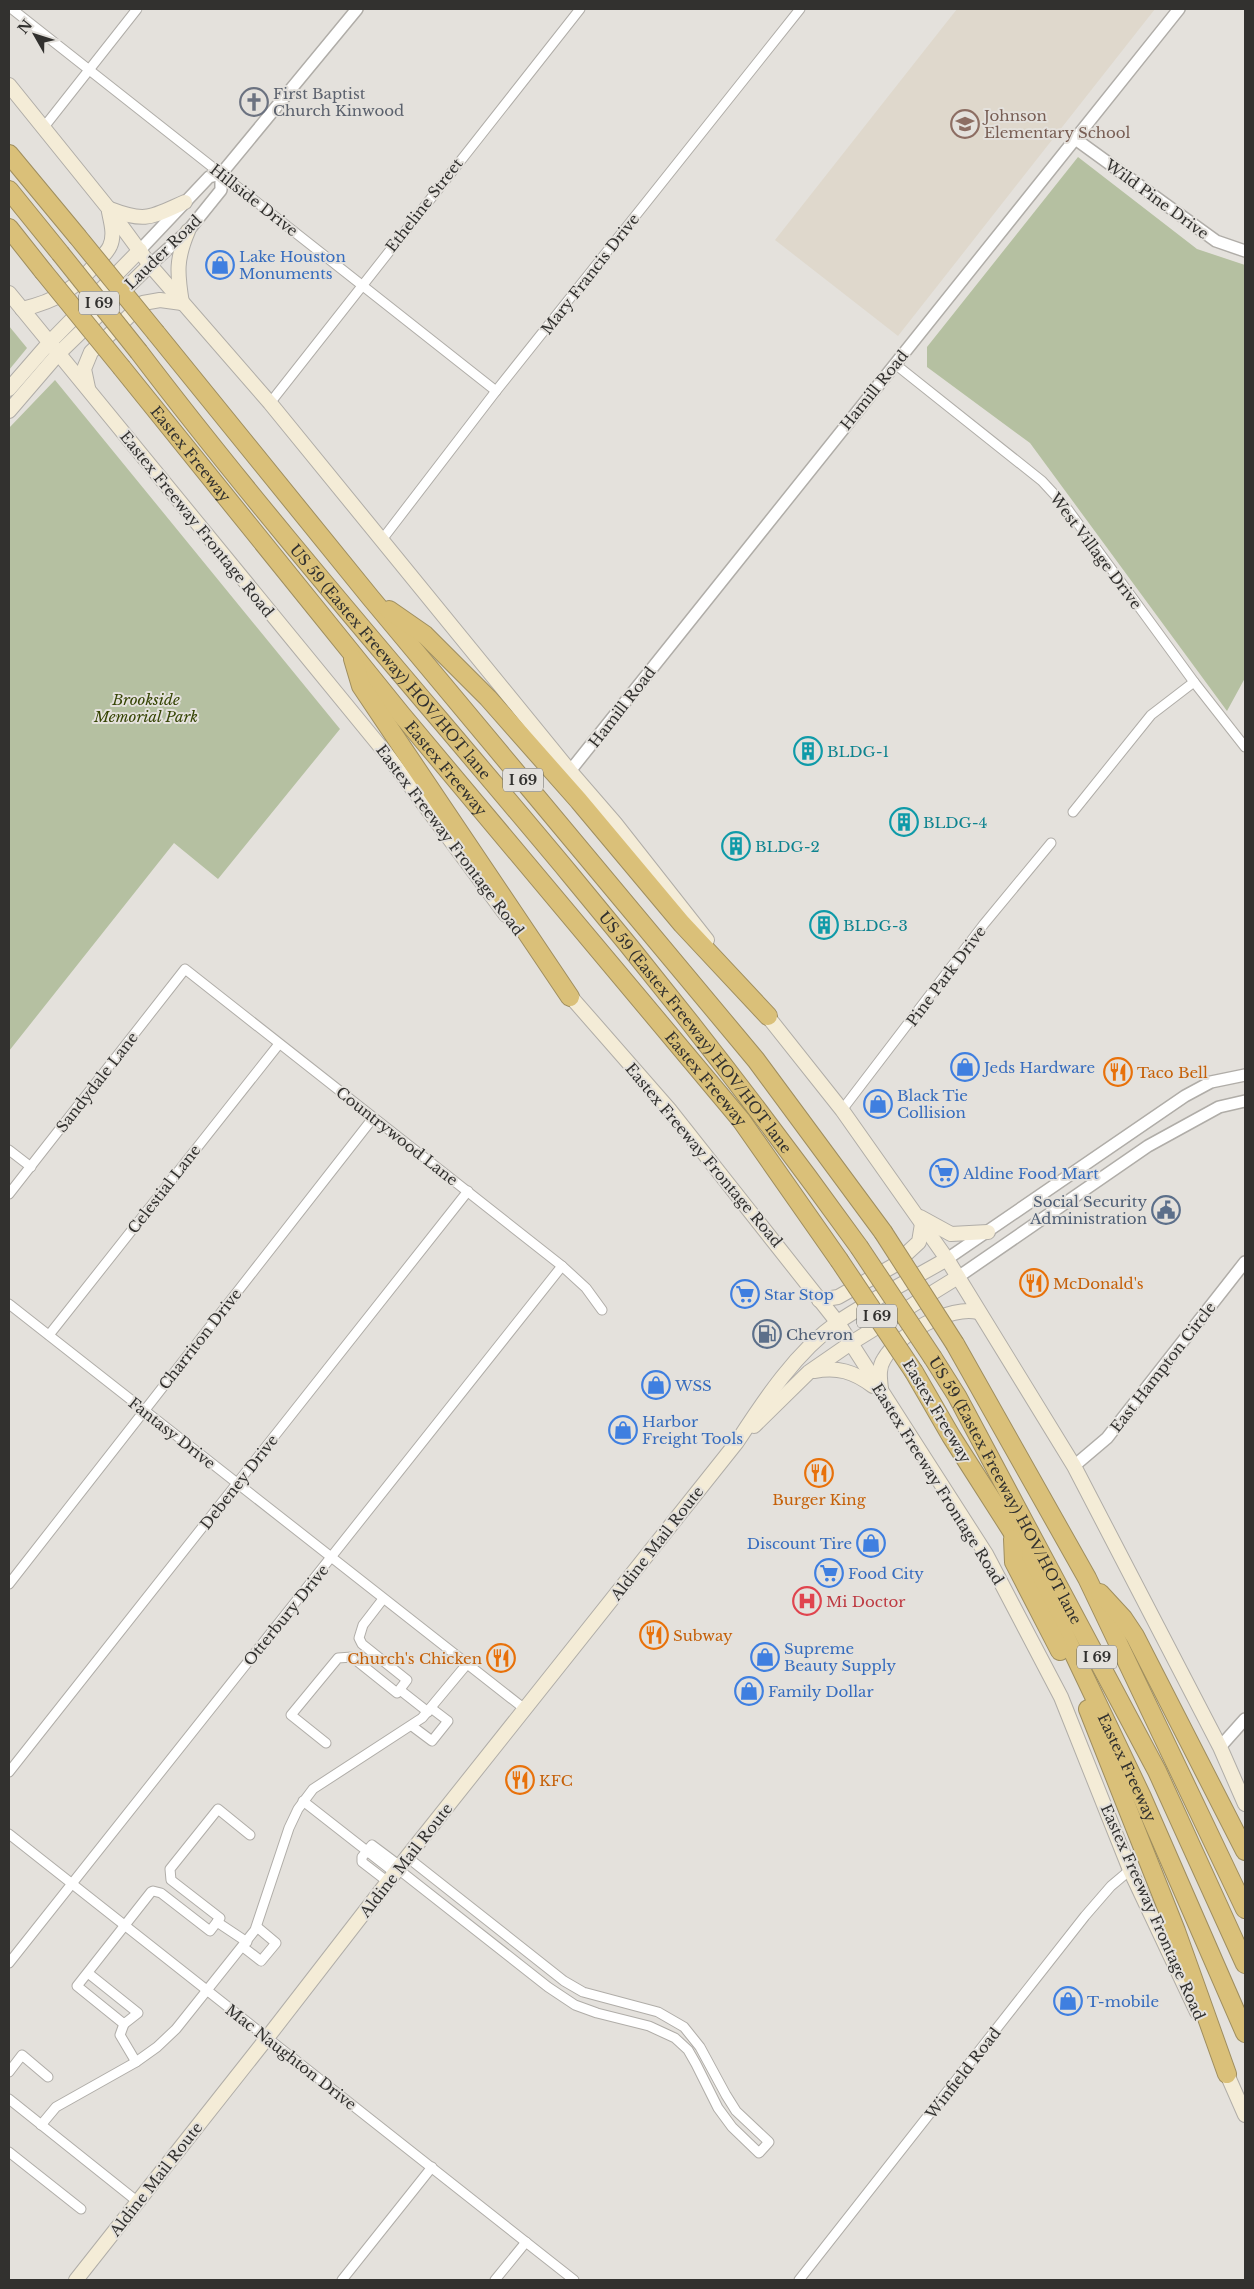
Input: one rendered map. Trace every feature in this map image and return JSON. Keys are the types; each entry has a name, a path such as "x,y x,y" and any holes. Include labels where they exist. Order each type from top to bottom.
{"highway":[{"name":"I 69","path":"9,154 370,597 756,1060 883,1232 955,1344 1088,1578 1245,1909"},
{"name":"US 59 (Eastex Freeway) HOV/HOT lane","path":"9,190 139,352 217,455 637,955 790,1152 859,1247 933,1358 971,1422 1157,1771 1245,1964"},
{"name":"Eastex Freeway","path":"9,228 351,651 580,930 741,1120 839,1260 914,1372 951,1436 1013,1533 1051,1606 1142,1797 1245,2033"},
{"path":"370,597 425,635 488,698 579,800 682,924 768,1016"},
{"path":"351,651 361,686 570,997"},
{"path":"1013,1533 1014,1562 1070,1670 1095,1726 1176,1931 1227,2074"},
{"path":"1088,1578 1123,1618 1135,1636 1245,1851"}],"main road":[{"path":"9,85 109,208 150,265 270,404 570,771 616,823 842,1110 947,1260 1074,1466 1220,1748 1245,1804"},
{"path":"109,208 131,217 140,218 153,216 184,202"},
{"path":"22,309 45,304 58,298 74,287 92,268 110,246 113,231 109,208"},
{"path":"182,303 177,274 178,261 188,231"},
{"name":"Lauder Road","path":"9,411 53,348 140,250"},
{"name":"Lauder Road","path":"9,389 53,348 150,265"},
{"name":"Eastex Freeway Frontage Road","path":"9,293 388,756 455,849 570,997 669,1109 783,1250 838,1323 986,1554 1056,1689 1130,1870 1245,2115"},
{"path":"88,391 84,369 91,352 143,303 160,300 182,303"},
{"path":"819,1300 838,1297 893,1266 919,1242 919,1219"},
{"path":"919,1219 951,1234 988,1232"},
{"name":"Aldine Mail Route","path":"76,2280 267,2038 397,1869 526,1710 737,1442 765,1400 807,1349 838,1323 947,1260"},
{"name":"Aldine Mail Route","path":"737,1442 810,1372 851,1343 958,1277"},
{"path":"881,1392 880,1371 884,1358 903,1339 933,1319 956,1311 978,1312"},
{"path":"810,1372 830,1369 858,1374 881,1392"}],"street":[{"name":"Hillside Drive","path":"12,9 496,391"},
{"path":"44,127 136,9"},
{"name":"Lauder Road","path":"140,250 209,177 221,174 357,9"},
{"name":"Etheline Street","path":"270,404 361,285 580,9"},
{"name":"Mary Francis Drive","path":"381,541 496,391 800,9"},
{"name":"Hamill Road","path":"570,771 1179,9"},
{"name":"Wild Pine Drive","path":"1074,138 1216,241 1245,251"},
{"name":"Lauder Road","path":"150,265 188,231 221,190 221,174"},
{"name":"West Village Drive","path":"895,364 1042,480 1066,507 1194,682 1245,747"},
{"path":"1073,812 1150,715 1194,682"},
{"name":"Pine Park Drive","path":"842,1110 984,924 1050,842"},
{"name":"Countrywood Lane","path":"185,969 562,1266 586,1288 602,1310"},
{"name":"Sandydale Lane","path":"9,1194 185,969"},
{"name":"Celestial Lane","path":"49,1335 279,1044"},
{"path":"947,1260 1185,1096 1212,1082 1245,1075"},
{"path":"958,1277 1145,1148 1219,1107 1245,1101"},
{"name":"Charriton Drive","path":"9,1584 373,1118"},
{"path":"1134,1132 1145,1148"},
{"path":"9,1150 31,1167"},
{"name":"Debeney Drive","path":"9,1772 238,1485 468,1191"},
{"path":"1026,1205 1037,1223"},
{"name":"East Hampton Circle","path":"1074,1466 1106,1438 1245,1262"},
{"name":"Otterbury Drive","path":"9,1963 562,1266"},
{"name":"Fantasy Drive","path":"9,1304 526,1710"},
{"path":"326,1743 291,1716 335,1660 344,1656 352,1657 397,1693 407,1680 362,1644 358,1638 360,1630 383,1599"},
{"path":"352,1657 362,1644"},
{"path":"41,2125 56,2107 136,2062 167,2039 208,1991 257,1927 288,1828 303,1802 319,1784 412,1726 430,1710 467,1664"},
{"path":"400,1690 448,1721 432,1741 412,1726"},
{"path":"1220,1748 1245,1719"},
{"path":"303,1802 366,1851"},
{"path":"160,1893 171,1880 170,1868 218,1809 250,1836"},
{"name":"Mac Naughton Drive","path":"9,1834 574,2280"},
{"path":"397,1869 375,1847 372,1846 362,1857 362,1862 397,1869 582,1992 658,2012 684,2027 700,2047 736,2111 769,2142 759,2153 732,2127 688,2050 675,2038 649,2026 597,2014 575,2005 556,1993 397,1869"},
{"name":"Winfield Road","path":"800,2280 1085,1916 1111,1886 1130,1870"},
{"path":"124,2024 77,1986 151,1892 160,1893 210,1931 220,1918 171,1880"},
{"path":"217,1922 245,1944 261,1961 276,1943 257,1927"},
{"path":"88,1973 138,2013 124,2024 120,2035 136,2062"},
{"path":"556,1993 564,1981"},
{"path":"675,2038 684,2027"},
{"path":"9,2072 22,2055 48,2077"},
{"path":"9,2099 138,2202"},
{"path":"9,2152 80,2209"},
{"path":"342,2280 432,2167"},
{"path":"495,2280 526,2242"}],"shaded area":[{"name":"Johnson Elementary School","path":"957,9 1155,9 898,336 775,240"}],"green space":[{"path":"1078,157 1197,249 1245,265 1245,678 1227,711 1030,443 927,367 927,347"},
{"path":"9,326 27,348 9,370"},
{"name":"Brookside Memorial Park","path":"55,380 340,729 218,879 174,843 9,1051 9,428"}],"place":[{"name":"First Baptist Church Kinwood","path":"254,102"},
{"name":"Johnson Elementary School","path":"965,124"},
{"name":"Lake Houston Monuments","path":"220,265"},
{"name":"BLDG-1","path":"808,751"},
{"name":"BLDG-4","path":"904,822"},
{"name":"BLDG-2","path":"736,846"},
{"name":"BLDG-3","path":"824,925"},
{"name":"Jeds Hardware","path":"965,1067"},
{"name":"Taco Bell","path":"1118,1072"},
{"name":"Black Tie Collision","path":"878,1104"},
{"name":"Aldine Food Mart","path":"944,1173"},
{"name":"Social Security Administration","path":"1166,1210"},
{"name":"McDonald's","path":"1034,1283"},
{"name":"Star Stop","path":"745,1294"},
{"name":"Chevron","path":"767,1334"},
{"name":"WSS","path":"656,1385"},
{"name":"Harbor Freight Tools","path":"623,1430"},
{"name":"Burger King","path":"819,1473"},
{"name":"Discount Tire","path":"871,1543"},
{"name":"Food City","path":"829,1573"},
{"name":"Mi Doctor","path":"807,1601"},
{"name":"Subway","path":"654,1635"},
{"name":"Supreme Beauty Supply","path":"765,1657"},
{"name":"Church's Chicken","path":"501,1658"},
{"name":"Family Dollar","path":"749,1691"},
{"name":"KFC","path":"520,1780"},
{"name":"T-mobile","path":"1068,2001"}]}
